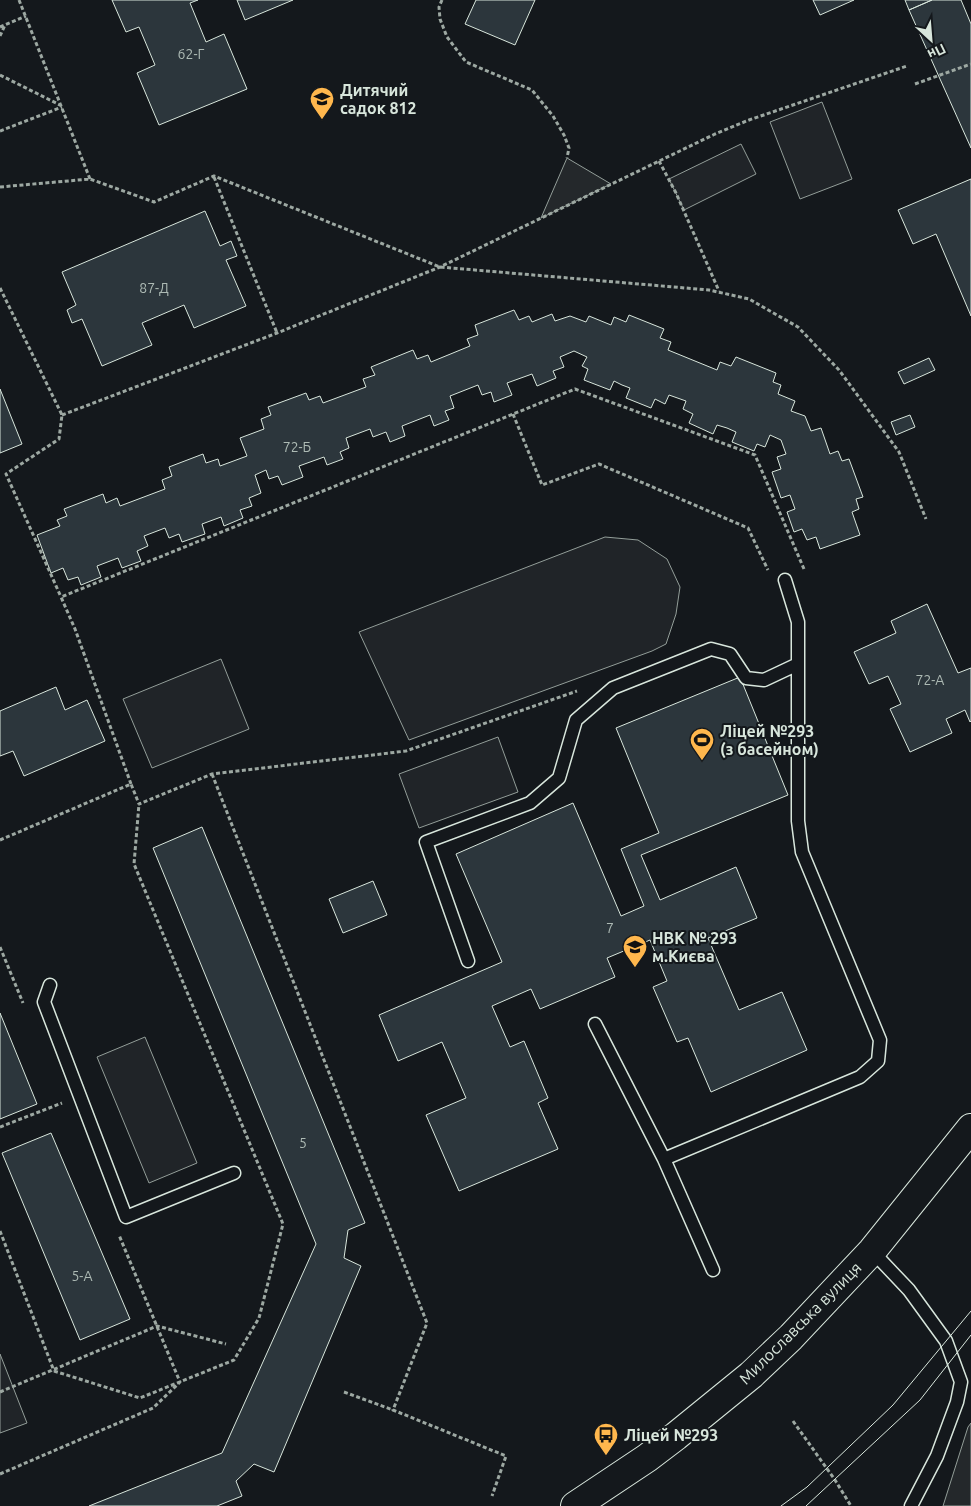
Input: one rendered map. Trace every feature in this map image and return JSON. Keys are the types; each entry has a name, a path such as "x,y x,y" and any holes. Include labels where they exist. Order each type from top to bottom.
{"street":[{"name":"Милославська вулиця","path":"576,1506 647,1458 692,1424 751,1375 791,1337 872,1251 971,1128"}],"lane":[{"path":"664,1159 860,1077 878,1060 880,1040 802,852 798,821 798,622 785,580"},
{"path":"468,961 426,842 530,803 559,778 576,720 613,688 711,649 730,654 746,678 764,680 798,664"},
{"path":"50,985 44,1002 126,1217 234,1173"},
{"path":"595,1024 664,1159 713,1270"},
{"path":"872,1251 909,1290 946,1341 961,1382 957,1402 937,1456 911,1506"}],"path":[{"path":"19,0 90,179"},
{"path":"442,0 439,7 440,19 447,37 466,62 532,90 553,116 564,135 569,148 567,158"},
{"path":"0,27 26,16"},
{"path":"0,36 6,24"},
{"path":"915,84 971,64"},
{"path":"62,415 277,333 440,267 715,134 748,120 906,66"},
{"path":"0,75 62,107"},
{"path":"0,131 62,107"},
{"path":"659,161 720,292"},
{"path":"214,176 277,333"},
{"path":"0,188 90,179 154,202 214,176 440,267 720,292 749,299 798,327 839,370 899,452 926,519"},
{"path":"0,288 62,415 59,439 6,474 75,629 139,804 134,864 283,1224 259,1318 234,1360 140,1398 54,1371"},
{"path":"61,597 575,389 755,456 805,571"},
{"path":"513,414 542,485 599,464 748,528 772,579 785,580"},
{"path":"139,804 212,774 406,751 586,688 613,688"},
{"path":"212,774 426,1323 392,1410"},
{"path":"0,840 131,784"},
{"path":"0,947 26,1011"},
{"path":"0,1127 63,1103 60,1094"},
{"path":"116,1228 180,1382"},
{"path":"0,1231 54,1371"},
{"path":"0,1392 54,1371 157,1326 226,1344"},
{"path":"0,1474 153,1408 180,1382"},
{"path":"344,1392 506,1456 492,1496"},
{"path":"793,1421 835,1480 850,1506"}],"shaded area":[{"path":"822,102 852,179 800,199 770,122"},
{"path":"741,144 756,174 684,210 669,179"},
{"path":"567,158 611,184 541,218"},
{"path":"605,537 638,540 667,559 680,587 676,614 666,644 652,651 409,740 359,632"},
{"path":"221,659 249,729 152,768 123,699"},
{"path":"498,737 518,792 419,828 399,774"},
{"path":"145,1037 197,1163 149,1183 97,1057"},
{"path":"0,1354 27,1423 0,1433"},
{"path":"971,1423 971,1506 943,1506 968,1427"}],"building":[{"path":"112,0 198,0 190,3 206,42 224,34 247,89 159,125 137,73 155,65 139,27 126,32"},
{"path":"237,0 293,0 245,20"},
{"path":"476,0 535,0 515,45 465,24"},
{"path":"813,0 854,0 820,15"},
{"path":"905,0 932,0 909,10"},
{"path":"932,0 961,0 971,24 971,148 909,10"},
{"path":"971,179 971,316 936,234 913,244 898,210"},
{"path":"205,211 220,246 231,241 237,256 226,260 246,306 194,328 184,305 142,323 152,345 102,366 82,319 72,323 67,310 76,305 62,272"},
{"path":"514,310 519,320 529,316 532,322 552,314 555,321 570,316 586,322 589,316 611,325 614,317 626,322 629,315 664,329 660,338 671,342 668,350 717,370 720,362 731,366 736,357 776,373 773,382 781,385 778,394 795,401 791,411 805,416 811,431 821,428 830,454 838,451 842,461 849,459 863,497 856,499 859,509 852,512 860,535 820,549 816,537 807,540 802,529 794,532 787,512 795,509 790,495 781,498 772,472 781,469 777,457 786,454 781,440 770,435 765,447 757,444 754,451 732,442 736,432 727,428 717,425 713,434 689,423 693,414 683,409 686,401 669,395 665,404 655,399 651,408 626,398 630,388 614,381 610,390 584,380 588,369 582,366 587,357 574,351 560,357 564,367 553,371 556,378 537,386 532,374 507,383 512,395 494,402 491,392 482,395 478,385 450,396 454,408 445,411 449,420 434,426 430,415 402,426 405,436 390,442 386,432 373,437 370,429 346,438 349,448 340,452 343,459 327,465 324,457 299,466 303,477 282,485 278,476 269,479 266,470 255,475 261,493 249,498 252,506 240,510 243,518 224,526 221,517 202,524 205,534 182,542 179,534 169,538 165,528 144,536 148,546 137,551 141,561 122,568 118,558 97,566 101,577 81,585 78,577 68,580 63,568 51,573 37,535 60,526 57,520 67,516 64,509 103,494 106,503 117,498 120,506 165,489 162,480 172,476 169,467 203,454 206,463 218,459 220,466 247,456 240,438 264,429 261,419 271,415 268,407 306,393 309,400 320,396 323,403 366,387 363,379 375,375 371,367 413,350 417,359 428,355 431,362 470,346 467,339 478,335 475,325"},
{"path":"929,358 935,370 904,384 898,372"},
{"path":"0,389 22,444 0,453"},
{"path":"910,415 915,427 896,435 891,422"},
{"path":"927,604 958,673 971,668 971,721 965,710 946,719 952,733 910,752 890,709 901,704 888,676 869,684 854,652 896,633 891,621"},
{"path":"740,677 788,795 641,855 660,900 736,867 757,918 708,938 739,1010 782,992 807,1050 711,1092 688,1038 677,1042 653,987 667,981 650,940 607,958 615,977 540,1009 531,989 492,1006 510,1047 524,1041 548,1098 538,1103 558,1149 459,1191 426,1115 466,1098 442,1042 398,1061 379,1015 502,962 456,854 573,803 621,916 644,906 621,849 659,833 616,728"},
{"path":"56,687 65,710 87,700 105,741 24,776 13,751 0,756 0,711"},
{"path":"202,827 365,1223 348,1230 344,1258 361,1266 274,1472 254,1464 236,1481 242,1496 217,1506 89,1506 222,1453 316,1244 153,848"},
{"path":"373,881 387,915 343,933 329,899"},
{"path":"0,1013 37,1104 0,1119"},
{"path":"51,1133 130,1319 80,1340 2,1153"}],"tram line":[{"path":"781,1506 807,1487 893,1405 971,1311"},
{"path":"806,1506 920,1400 971,1335"}],"place":[{"name":"Дитячий садок 812","path":"322,120"},
{"name":"Ліцей №293 (з басейном)","path":"702,761"},
{"name":"НВК № 293 м.Києва","path":"635,968"},
{"name":"Ліцей №293","path":"606,1456"}]}
